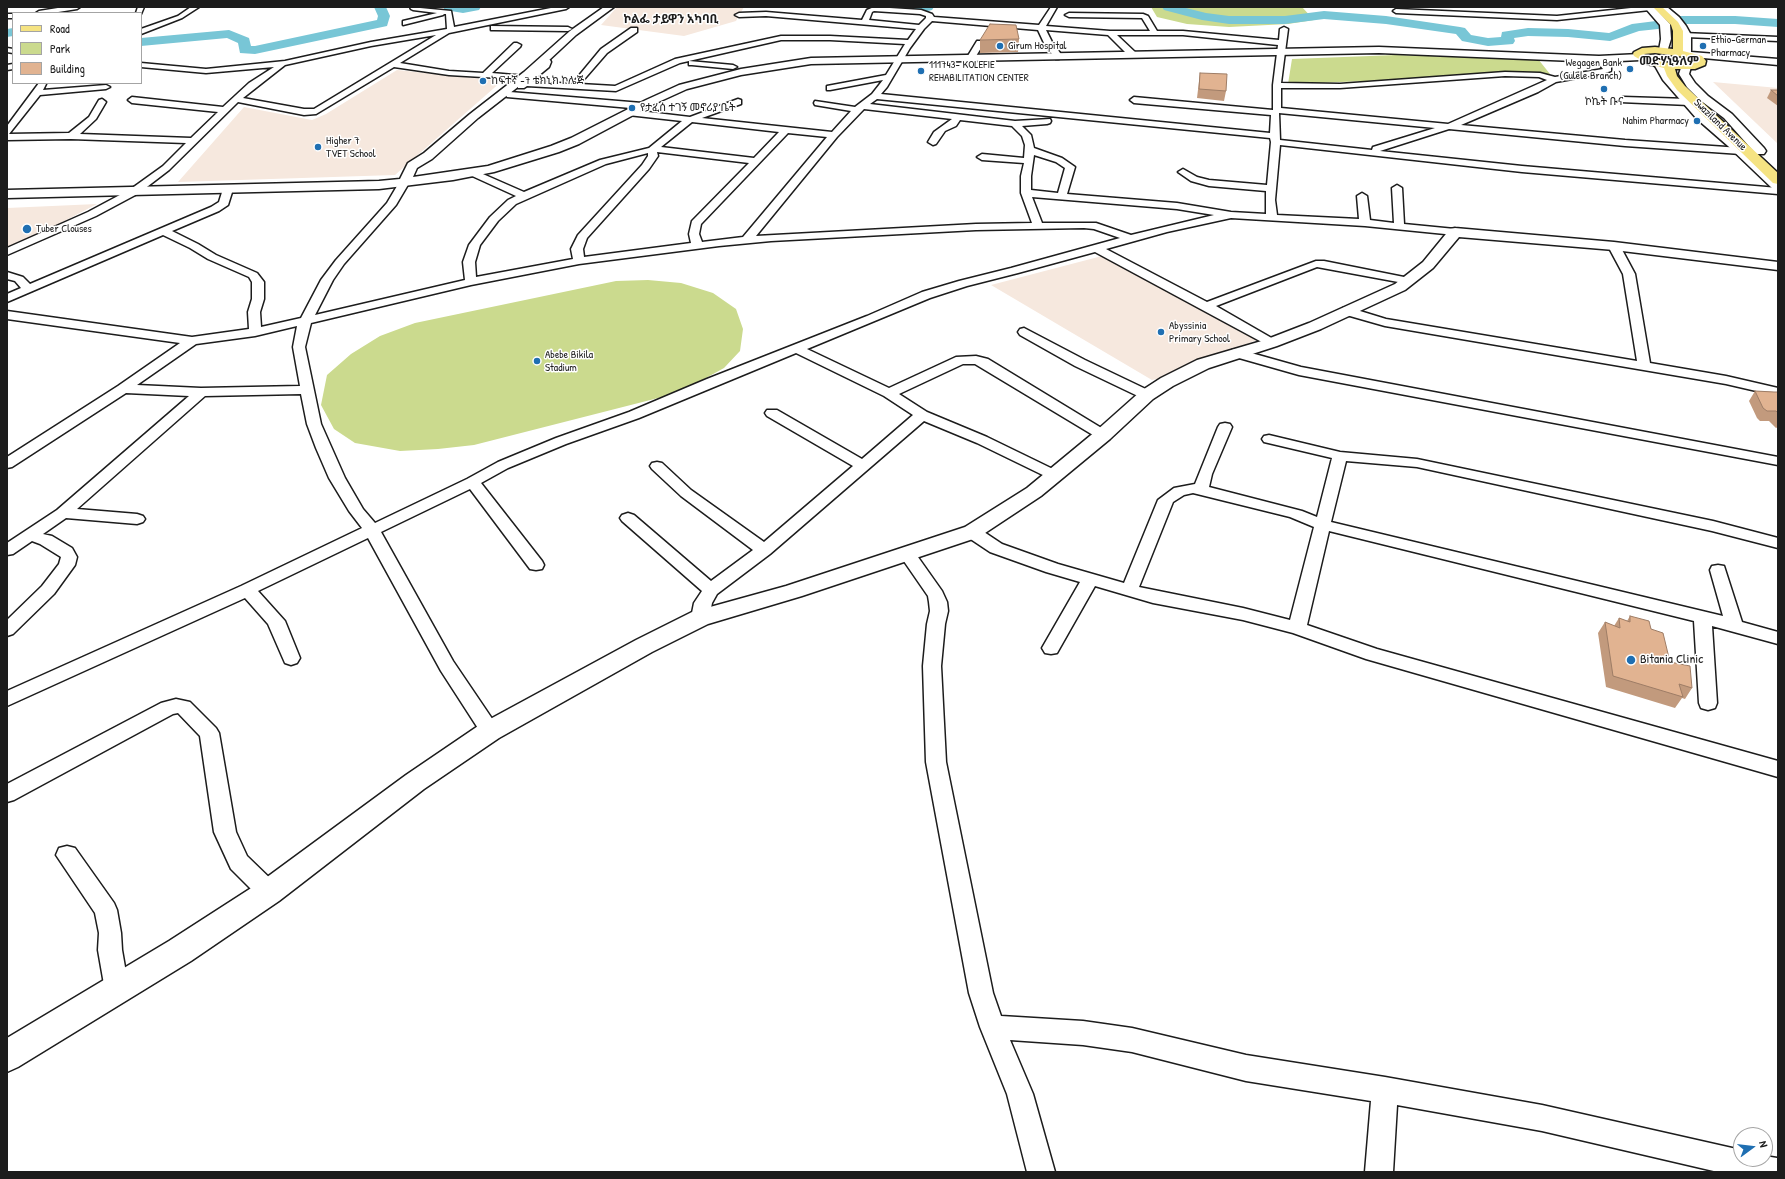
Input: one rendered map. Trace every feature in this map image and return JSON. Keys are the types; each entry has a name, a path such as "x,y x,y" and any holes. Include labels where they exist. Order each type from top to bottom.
{"main road":[{"path":"515,82 568,29 599,7"},
{"path":"404,183 412,166 428,156 515,82 544,60 572,33 609,7"},
{"path":"1658,9 1686,35 1679,51"},
{"path":"1673,24 1678,31 1677,43 1679,51"},
{"path":"1673,24 1666,33 1679,51 1701,61 1701,63"},
{"path":"7,194 404,183 473,173 518,162 575,141 642,106 683,87 737,69 811,61 1133,56 1282,48 1404,50 1599,59 1640,57 1673,66 1698,65 1701,63 1729,59"},
{"path":"1640,57 1639,52 1642,51 1679,51 1743,60"},
{"path":"1679,51 1729,59 1778,62"},
{"path":"1673,66 1668,80 1705,121 1741,151 1778,186"},
{"path":"1673,66 1684,74 1691,85 1704,98 1728,116 1744,135 1778,168"},
{"name":"Swaziland Avenue","path":"1673,66 1677,76 1685,87 1778,175"},
{"name":"Swaziland Avenue","path":"1673,66 1672,76 1681,88 1778,180"},
{"path":"7,1056 118,990 180,951 268,892 415,782 490,731 644,646 700,618 794,591 972,532 1009,509 1054,475 1103,435 1147,395 1184,372 1250,357 1270,343 1315,326 1360,315 1428,265 1455,232 1614,246 1778,266"}],"street":[{"path":"45,12 77,7"},
{"path":"142,32 180,17 196,7"},
{"path":"464,28 566,7"},
{"path":"1041,28 1054,7"},
{"path":"1062,29 1070,15 1072,7"},
{"path":"1454,7 1459,13"},
{"path":"413,8 449,12"},
{"path":"864,23 871,9 876,8 921,12 930,15 930,19"},
{"path":"1396,11 1557,18 1658,9"},
{"path":"449,12 451,29"},
{"path":"406,23 449,12"},
{"path":"739,15 766,14 821,20 921,27"},
{"path":"1070,15 1143,16 1146,17 1155,33"},
{"path":"746,240 834,135 860,108 875,96 889,78 921,27 930,19 1003,21 1041,28 1110,33 1183,33 1282,48"},
{"path":"805,37 821,20"},
{"path":"1041,28 1048,43 1059,57"},
{"path":"236,99 304,112 313,112 319,110 394,65 451,29"},
{"path":"142,65 206,71 270,67 371,44 451,29 568,29"},
{"path":"1272,217 1270,200 1272,189 1277,85 1284,29"},
{"path":"574,86 604,51 634,30"},
{"path":"1110,33 1133,56"},
{"path":"1686,35 1778,39"},
{"path":"394,65 449,73 485,76 515,82 618,88 658,69 678,62 781,38 805,37 911,42"},
{"path":"747,38 757,43"},
{"path":"970,59 980,43"},
{"path":"485,76 517,45"},
{"path":"720,52 729,59 737,69"},
{"path":"1369,151 1450,126 1535,90 1554,80 1605,71 1608,69 1599,59"},
{"path":"678,62 737,69"},
{"path":"7,252 92,214 135,191 166,168 224,110 270,67"},
{"path":"1277,85 1340,86 1392,81 1505,74 1540,75 1554,80"},
{"path":"830,88 867,80 889,78"},
{"path":"515,82 510,95 642,106"},
{"path":"7,132 37,93 42,84"},
{"path":"37,93 106,87"},
{"path":"875,96 1083,118 1206,123 1275,139 1369,151 1522,168 1778,191"},
{"path":"132,100 224,110"},
{"path":"1134,100 1450,126 1625,143 1741,151"},
{"path":"1623,100 1689,102"},
{"path":"71,136 92,119 102,102"},
{"path":"653,150 689,120 738,102"},
{"path":"818,103 1015,124 1083,118"},
{"path":"1206,123 1209,107"},
{"path":"631,113 785,131 834,135"},
{"path":"933,142 937,134 942,129 953,124 958,117"},
{"path":"1015,124 1029,140 1030,150 1026,176 1026,193 1038,226"},
{"path":"697,245 694,234 696,223 785,131"},
{"path":"7,138 71,136 194,141"},
{"path":"579,261 577,249 582,237 646,167 653,156 653,150"},
{"path":"471,282 469,262 476,245 502,212 512,202 603,162 653,150 756,161"},
{"path":"1030,150 1059,160 1070,167 1062,196"},
{"path":"982,157 1029,161"},
{"path":"1183,172 1194,179 1209,182 1272,189"},
{"path":"473,173 524,196"},
{"path":"404,183 391,204 357,242 332,274 305,322 299,347 306,390 314,424 337,478 357,511 372,530 435,646 490,731"},
{"path":"1397,188 1399,226"},
{"path":"7,298 219,207 224,203 228,189"},
{"path":"1026,193 1177,206 1231,215 1365,223 1455,232"},
{"path":"1362,196 1365,223"},
{"path":"12,692 247,590 472,482 503,465 531,453 634,415 946,288 1098,249 1191,223 1231,215"},
{"path":"7,315 192,341 255,332 305,322 471,282 579,261 697,245 746,240 969,227 1091,225 1132,239"},
{"path":"162,231 194,246 212,257 249,272 256,278 258,299 254,312 255,332"},
{"path":"1614,246 1629,274 1644,366"},
{"path":"1098,249 1206,306 1270,343"},
{"path":"1206,306 1316,264 1324,264 1409,280"},
{"path":"7,275 19,279 28,288"},
{"path":"1360,315 1726,380 1778,392"},
{"path":"1024,332 1080,363 1147,395"},
{"path":"7,464 123,389 192,341"},
{"path":"797,348 889,393 922,415 982,440 1054,475"},
{"path":"1250,357 1299,371 1778,461"},
{"path":"889,393 961,360 976,360 983,362 1103,435"},
{"path":"123,389 201,392 306,390"},
{"path":"7,550 63,513 201,392"},
{"path":"772,413 862,465"},
{"path":"700,618 703,603 711,590 764,550 922,415"},
{"path":"1201,489 1205,474 1225,427"},
{"path":"1269,439 1340,456 1417,463 1706,525 1778,543"},
{"path":"1296,628 1340,456"},
{"path":"657,466 686,493 764,550"},
{"path":"472,482 536,564"},
{"path":"1129,590 1166,500 1178,491 1193,488 1296,514 1309,518 1323,526 1704,618 1778,638"},
{"path":"63,513 137,519"},
{"path":"628,518 711,590"},
{"path":"972,532 982,540 1012,555 1052,568 1129,590 1243,614 1296,628 1387,658 1778,769"},
{"path":"7,630 48,590 67,565 69,557 66,552 46,540 29,535"},
{"path":"907,554 930,587 939,611 936,624 932,666 936,762 981,994 992,1027 1020,1094 1041,1172"},
{"path":"1718,570 1734,626"},
{"path":"1051,648 1090,579"},
{"path":"247,590 276,621 290,658"},
{"path":"1704,618 1708,703"},
{"path":"7,794 168,708 176,706 182,707 209,733 219,802 226,832 239,862 268,892"},
{"path":"67,854 106,910 110,933 110,950 118,990"},
{"path":"992,1027 1099,1035 1132,1040 1246,1068 1386,1090 1542,1118 1777,1172"},
{"path":"1379,1172 1386,1090"}],"shaded area":[{"path":"617,7 744,7 736,21 684,36 601,25"},
{"name":"Higher 7 TVET School","path":"397,70 502,81 395,175 178,182 244,107 312,120 326,114"},
{"path":"1713,82 1778,88 1778,144"},
{"name":"Tuber Clouses","path":"97,204 7,251 7,208"},
{"name":"Abyssinia Primary School","path":"1102,256 1148,281 1152,279 1261,338 1160,382 1156,379 1152,380 991,285"}],"green space":[{"path":"1151,7 1302,7 1314,20 1288,24 1229,27 1187,24 1157,17"},
{"path":"1396,55 1538,59 1550,74 1288,84 1292,59"},
{"name":"Abebe Bikila Stadium","path":"648,280 681,283 713,293 736,309 743,329 740,351 724,368 695,384 666,396 474,445 438,449 400,451 355,443 334,429 321,405 327,375 351,354 380,336 415,323 616,281"}],"building":[{"path":"990,24 1016,25 1019,39 980,40"},
{"path":"1200,73 1227,74 1226,91 1199,89"},
{"path":"1771,90 1778,90 1778,96"},
{"path":"1755,391 1778,392 1778,413 1776,411 1767,411 1763,408"},
{"name":"Bitania Clinic","path":"1630,616 1649,621 1651,629 1663,633 1670,662 1690,666 1692,688 1679,684 1683,697 1613,676 1605,622 1620,628 1619,618 1630,622"}],"waterway":[{"path":"142,42 229,34 244,41 245,50 255,50 383,23 384,16 380,7"},
{"path":"449,7 463,9 475,7"},
{"path":"913,7 928,7"},
{"path":"1168,7 1206,17 1229,20 1285,20 1324,15 1386,20 1460,31 1467,38 1488,42 1508,41 1507,35 1528,32 1568,33 1610,37 1637,27 1658,25 1670,20 1735,20 1778,23"},
{"path":"7,33 12,32"}],"place":[{"name":"Girum Hospital","path":"1000,46"},
{"name":"Ethio-German Pharmacy","path":"1703,46"},
{"name":"Wegagen Bank (Gulele Branch)","path":"1630,69"},
{"name":"111743- KOLEFIE REHABILITATION CENTER","path":"921,71"},
{"name":"ከፍተኛ -7 ቴክኒክ ኮሌጅ","path":"483,81"},
{"name":"ኮኬት ቡና","path":"1604,89"},
{"name":"የታፈሰ ተገኝ መኖሪያ ቤት","path":"632,108"},
{"name":"Nahim Pharmacy","path":"1697,121"},
{"name":"Higher 7 TVET School","path":"318,147"},
{"name":"Tuber Clouses","path":"27,229"},
{"name":"Abyssinia Primary School","path":"1161,332"},
{"name":"Abebe Bikila Stadium","path":"537,361"},
{"name":"Bitania Clinic","path":"1631,660"}],"district":[{"name":"ኮልፌ ታይዋን አካባቢ","path":"671,20"},
{"name":"መድሃኒዓለም","path":"1669,62"}]}
